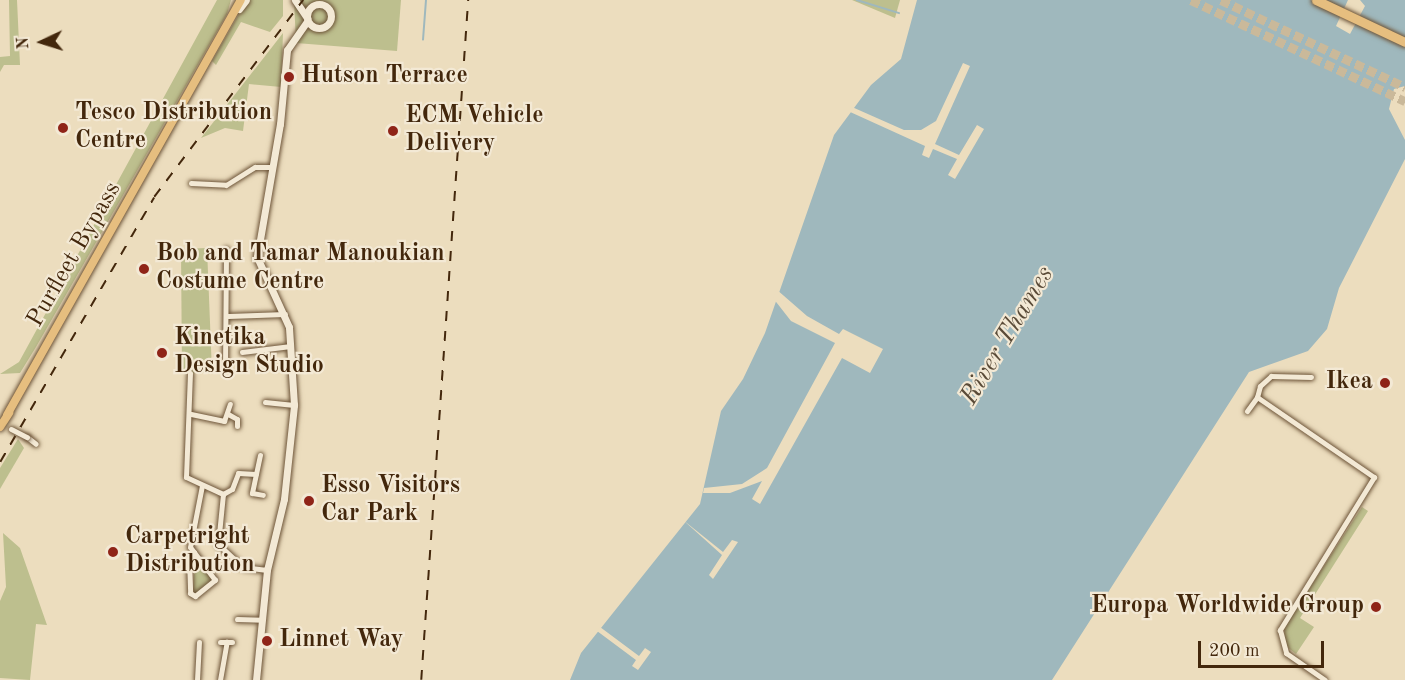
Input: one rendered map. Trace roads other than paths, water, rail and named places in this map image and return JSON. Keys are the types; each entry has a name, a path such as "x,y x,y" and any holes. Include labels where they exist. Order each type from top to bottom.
{"highway":[{"path":"1316,0 1405,42"}],"main road":[{"name":"Purfleet Bypass","path":"231,22 237,0"},
{"name":"Purfleet Bypass","path":"1,425 243,0"}],"street":[{"path":"295,0 314,27"},
{"path":"301,32 314,27 327,26 331,15 323,4 313,5 306,0"},
{"path":"256,680 267,570 284,499 294,405 291,346 285,314 257,261 273,167 287,50 301,32 313,5"},
{"path":"191,183 226,185 255,167 273,167"},
{"path":"225,368 223,324 228,316 226,249"},
{"path":"228,316 285,314"},
{"path":"242,352 291,346"},
{"path":"190,373 191,414 185,440 186,477 223,494"},
{"path":"1247,411 1257,397 1260,386 1271,376 1311,377"},
{"path":"1257,397 1374,477 1280,630 1286,653 1325,680"},
{"path":"265,402 294,405"},
{"path":"191,414 220,422 228,414 230,404"},
{"path":"228,414 237,419 237,426"},
{"path":"1,425 27,437 36,444"},
{"path":"260,455 252,493 263,495"},
{"path":"223,494 232,489 238,473 256,474"},
{"path":"194,552 189,559 190,583 195,596 215,578 194,552 190,540 202,485"},
{"path":"223,494 218,544 243,567 267,570"},
{"path":"237,619 262,620"},
{"path":"197,680 200,642"},
{"path":"220,642 230,642 220,680"}],"water":[{"name":"River Thames","path":"917,0 1348,0 1336,26 1350,34 1365,6 1360,0 1405,0 1405,86 1394,89 1389,109 1405,140 1405,159 1339,288 1327,329 1308,351 1249,372 1052,680 570,680 581,653 700,504 721,411 743,379 765,333 834,135 871,85 901,59"}],"waterway":[{"path":"423,40 426,0"},
{"path":"857,0 899,13"}],"tunnel":[{"path":"1191,0 1405,101"},
{"path":"1221,0 1405,87"}],"railway":[{"path":"0,462 154,197 303,0"},
{"path":"421,680 468,0"}],"place":[{"name":"Hutson Terrace","path":"289,77"},
{"name":"Tesco Distribution Centre","path":"63,128"},
{"name":"ECM Vehicle Delivery","path":"393,131"},
{"name":"Bob and Tamar Manoukian Costume Centre","path":"144,269"},
{"name":"Kinetika Design Studio","path":"162,353"},
{"name":"Ikea","path":"1385,383"},
{"name":"Esso Visitors Car Park","path":"309,501"},
{"name":"Carpetright Distribution","path":"113,552"},
{"name":"Europa Worldwide Group","path":"1376,607"},
{"name":"Linnet Way","path":"267,641"}]}
